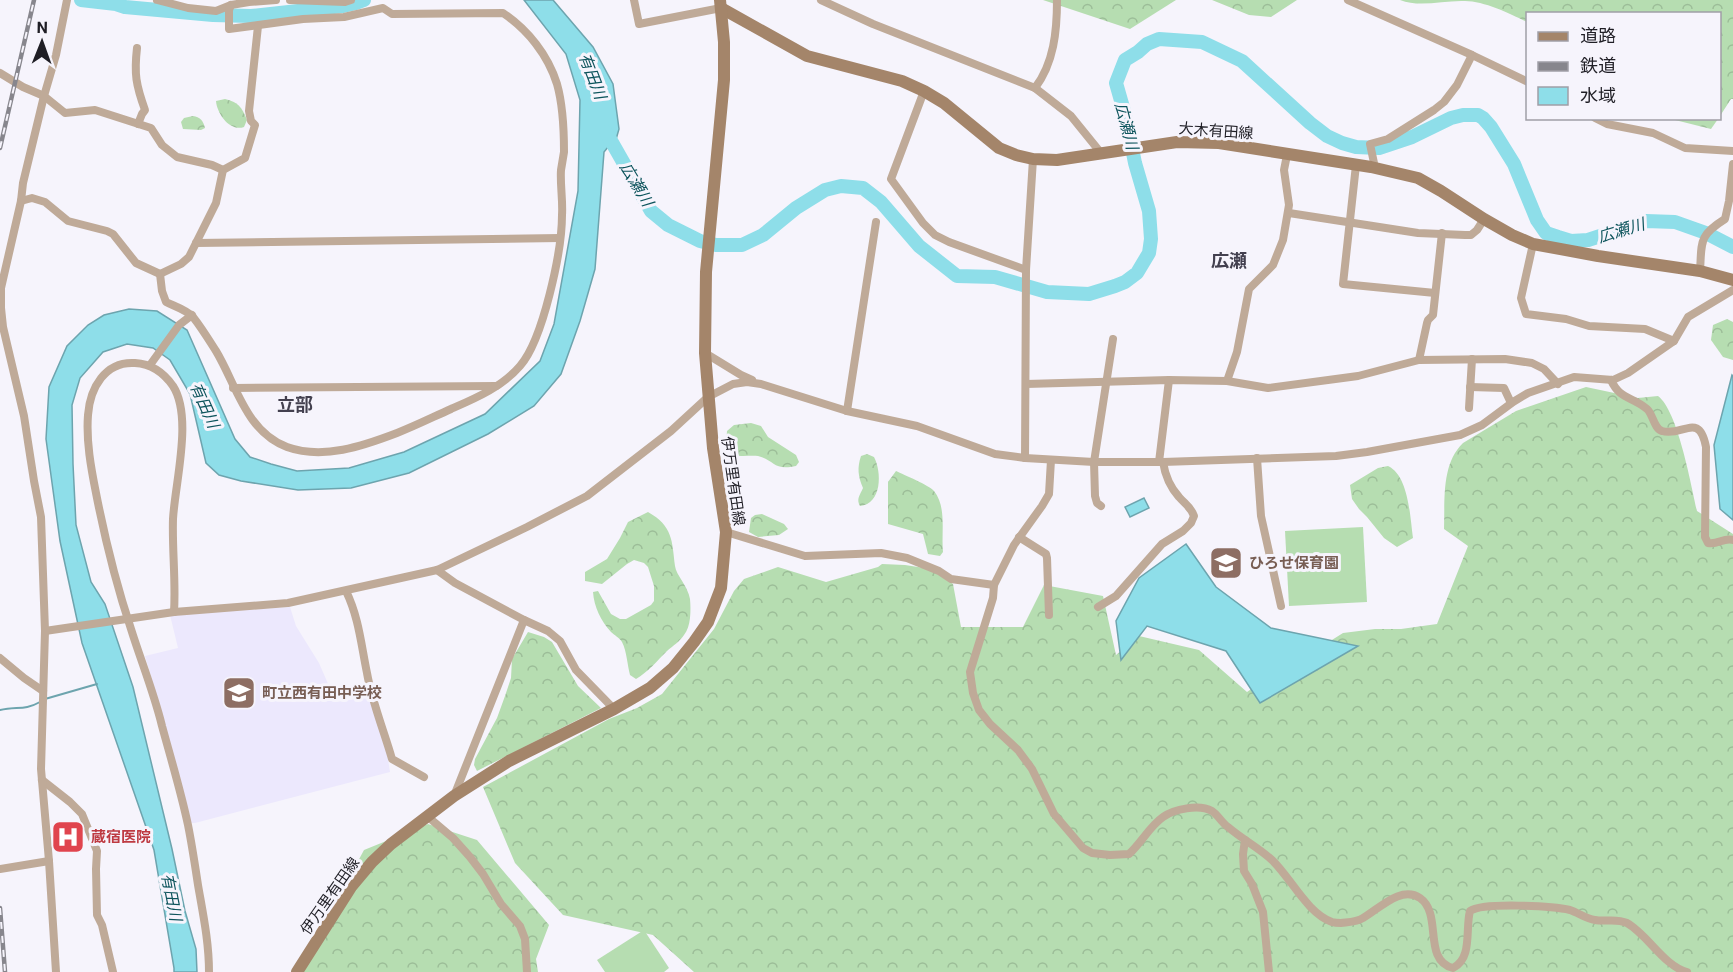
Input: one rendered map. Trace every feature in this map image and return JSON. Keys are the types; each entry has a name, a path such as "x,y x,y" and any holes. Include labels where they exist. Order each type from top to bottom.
{"main road":[{"name":"大木有田線","path":"721,4 807,56 902,81 924,91 944,103 999,148 1016,155 1033,159 1057,160 1177,142 1219,143 1356,165 1372,165 1418,178 1484,219 1533,244 1700,271 1733,280"},
{"name":"伊万里有田線","path":"297,972 351,887 391,844 454,796 508,761 614,710 650,688 673,668 708,622 721,588 726,532 713,448 705,353 706,272 724,80 721,4"}],"street":[{"path":"56,972 41,769 45,631 41,517 24,416 3,341 1,288 23,183 56,55 67,0"},
{"path":"157,0 188,8 216,11 249,1 276,0"},
{"path":"291,0 345,2 351,0"},
{"path":"634,0 639,24 721,4"},
{"path":"821,0 873,24 1035,88 1071,116 1101,153"},
{"path":"1035,88 1047,69 1057,30 1057,0"},
{"path":"1348,0 1526,82"},
{"path":"160,274 166,302 192,315 217,352 233,388 257,425 271,439 287,447 307,452 333,452 369,444 472,400 506,381 521,365 536,337 550,290 562,216 561,170 564,153 561,108 557,85 550,66 539,48 516,21 503,13 392,14 383,8 344,17 303,19 229,29 230,8"},
{"path":"223,170 245,159 255,125 249,111 258,26"},
{"path":"137,48 134,71 145,110 138,124"},
{"path":"1372,165 1370,144 1388,139 1434,110 1457,85 1472,55"},
{"path":"0,73 44,96 65,113 95,110 151,128 162,145 177,157 212,165 223,170"},
{"path":"924,91 891,179 923,223 935,235 1026,270"},
{"path":"1599,120 1607,124 1653,133 1685,148 1733,151"},
{"path":"1227,381 1237,352 1249,289 1273,266 1283,240 1289,213 1284,170 1287,154"},
{"path":"1025,458 1026,270 1033,159"},
{"path":"1700,271 1704,235 1725,219 1733,164"},
{"path":"1356,165 1343,284 1434,293"},
{"path":"160,274 181,264 189,257 216,203 223,170"},
{"path":"21,201 32,198 45,202 68,221 113,234 136,263 160,274"},
{"path":"1289,213 1418,233 1471,235 1484,219"},
{"path":"847,411 876,222"},
{"path":"1419,360 1427,323 1433,315 1442,233"},
{"path":"196,243 560,238"},
{"path":"1533,244 1521,298 1526,314 1566,319 1589,326 1645,329 1674,341"},
{"path":"705,353 741,375 761,384 847,411 917,426 995,454 1094,462 1336,456 1460,435 1482,425 1528,393 1574,377 1611,380 1628,373 1674,341 1688,317 1733,290"},
{"path":"150,365 179,325 192,315"},
{"path":"1101,506 1097,503 1095,496 1094,462 1113,339"},
{"path":"1026,384 1168,380 1227,381 1268,388 1358,376 1419,360 1472,359 1505,359 1532,363 1544,369 1558,384"},
{"path":"1469,408 1472,359"},
{"path":"174,612 173,519 182,431 180,401 174,387 166,377 150,365 122,364 105,372 92,397 88,414 89,452 105,540 127,618 161,722 187,823 209,947 209,972"},
{"path":"1098,607 1116,596 1162,544 1183,531 1194,516 1191,508 1178,496 1170,484 1161,462 1168,380"},
{"path":"1611,380 1616,390 1647,409 1661,431 1671,432 1690,427 1702,433 1706,447 1705,537 1708,543 1714,544 1724,539 1733,540"},
{"path":"45,631 174,612 288,603 436,570 587,496 671,431 708,398 733,384 747,382 761,384"},
{"path":"233,388 497,386"},
{"path":"1470,387 1504,388 1511,403"},
{"path":"1257,458 1261,516 1281,606"},
{"path":"1051,460 1049,494 1014,545 994,585 993,598 970,672 973,693 979,710 990,724 1018,750 1032,769 1054,813 1083,848 1092,853 1129,854 1165,815 1184,809 1200,808 1211,811 1227,827 1272,860 1301,896 1317,912 1334,923 1361,919 1393,899 1414,894 1423,900 1428,910 1438,956 1447,966 1453,968 1460,964 1464,955 1470,911 1481,906 1521,906 1572,911 1598,921 1620,920 1633,928 1676,968 1687,972"},
{"path":"726,532 805,556 881,553 907,558 939,571 951,579 994,585"},
{"path":"1019,537 1046,554 1049,615"},
{"path":"436,570 455,583 548,631 560,641 576,670 614,710"},
{"path":"346,591 353,605 367,674 392,759 424,777"},
{"path":"454,796 524,620"},
{"path":"0,658 44,691"},
{"path":"42,780 82,814 97,851 97,915 102,925 113,972"},
{"path":"426,816 453,838 470,857 501,904 520,926 525,939 527,972"},
{"path":"1245,840 1244,871 1263,912 1269,972"},
{"path":"0,868 49,861"}],"shaded area":[{"path":"290,607 296,626 319,663 336,702 370,697 387,753 390,772 189,823 165,724 145,656 178,648 170,615"}],"green space":[{"path":"1043,0 1176,0 1130,29"},
{"path":"1212,0 1297,0 1271,17 1249,15"},
{"path":"1400,0 1733,0 1733,99 1721,114 1721,12 1526,12 1526,22 1480,3"},
{"path":"225,99 241,108 247,120 244,127 234,127 225,121 216,101"},
{"path":"193,116 201,119 205,128 201,130 183,129 181,122 184,118"},
{"path":"1675,120 1717,120 1711,129"},
{"path":"1727,319 1733,322 1733,360 1723,357 1711,340 1713,325"},
{"path":"1586,387 1638,398 1658,396 1665,404 1678,432 1697,511 1733,534 1733,972 694,972 653,935 563,915 515,863 483,787 609,719 637,708 662,694 714,629 734,591 744,579 778,567 826,582 882,564 931,569 953,584 961,627 1023,627 1044,585 1103,596 1116,655 1139,636 1199,650 1247,692 1283,667 1308,655 1343,633 1437,624 1468,546 1444,529 1446,483 1451,461 1456,452 1463,443 1516,411"},
{"path":"751,423 761,426 768,437 796,455 799,462 796,466 778,466 758,456 733,455 726,445 727,431 734,425"},
{"path":"867,454 874,457 877,463 879,479 873,500 860,506 858,499 863,488 859,476 859,464 861,456"},
{"path":"1388,466 1395,471 1404,488 1413,538 1397,547 1384,538 1359,509 1352,499 1350,485 1378,468"},
{"path":"896,471 927,486 938,497 943,520 943,552 940,556 928,554 923,534 888,524 888,482"},
{"path":"648,512 662,523 670,535 676,569 689,594 690,613 688,628 682,637 636,679 630,675 622,642 607,628 599,613 593,592 598,591 611,614 620,619 626,619 654,601 654,586 648,567 634,560 602,584 585,581 585,572 607,559 628,522"},
{"path":"762,514 784,524 788,529 779,535 758,537 749,532 751,518"},
{"path":"1363,527 1367,602 1289,606 1285,531"},
{"path":"528,632 552,642 578,686 601,708 477,771 474,765 475,759 497,718 511,678 512,659"},
{"path":"428,824 477,840 549,925 536,959 538,972 298,972 364,850"},
{"path":"644,930 669,968 664,972 605,972 597,960"}],"water":[{"name":"有田川","path":"524,0 553,0 593,47 613,84 619,129 613,150 608,147 604,152 595,269 580,321 561,374 534,406 488,434 409,473 351,488 298,490 219,475 206,463 190,394 170,360 153,348 127,344 103,352 80,378 72,405 76,525 91,582 105,604 133,687 185,911 196,949 197,972 174,972 154,850 82,643 60,541 46,439 49,387 67,346 88,325 104,315 129,309 157,311 187,330 235,439 250,457 271,464 297,471 349,468 404,452 485,414 540,361 554,324 578,191 580,100 566,54"},
{"path":"1732,375 1733,520 1720,509 1714,445"},
{"path":"1144,498 1149,508 1130,517 1125,507"},
{"path":"1186,544 1216,587 1271,628 1358,646 1260,703 1226,651 1147,626 1121,660 1116,621 1139,578"}],"waterway":[{"path":"81,0 125,7 251,16 343,6 364,0"},
{"name":"広瀬川","path":"606,132 651,211 668,225 700,241 716,245 742,245 763,235 796,208 825,190 841,186 863,188 881,202 919,246 957,276 995,277 1047,292 1089,294 1125,282 1137,273 1149,253 1151,239 1149,211 1116,83 1125,60 1147,44 1159,39 1202,42 1242,61 1327,136 1356,147 1379,148 1412,137 1451,118 1478,115 1491,127 1514,164 1537,220 1546,233 1571,241 1588,240 1646,221 1675,222 1706,233 1733,247"},
{"path":"45,699 97,684"},
{"path":"0,710 25,707 40,702"}],"railway":[{"path":"0,148 34,0"},
{"path":"0,908 5,972"}],"place":[{"name":"ひろせ保育園","path":"1226,563"},
{"name":"町立西有田中学校","path":"239,693"},
{"name":"蔵宿医院","path":"68,837"}],"district":[{"name":"広瀬","path":"1229,261"},
{"name":"立部","path":"295,405"}]}
